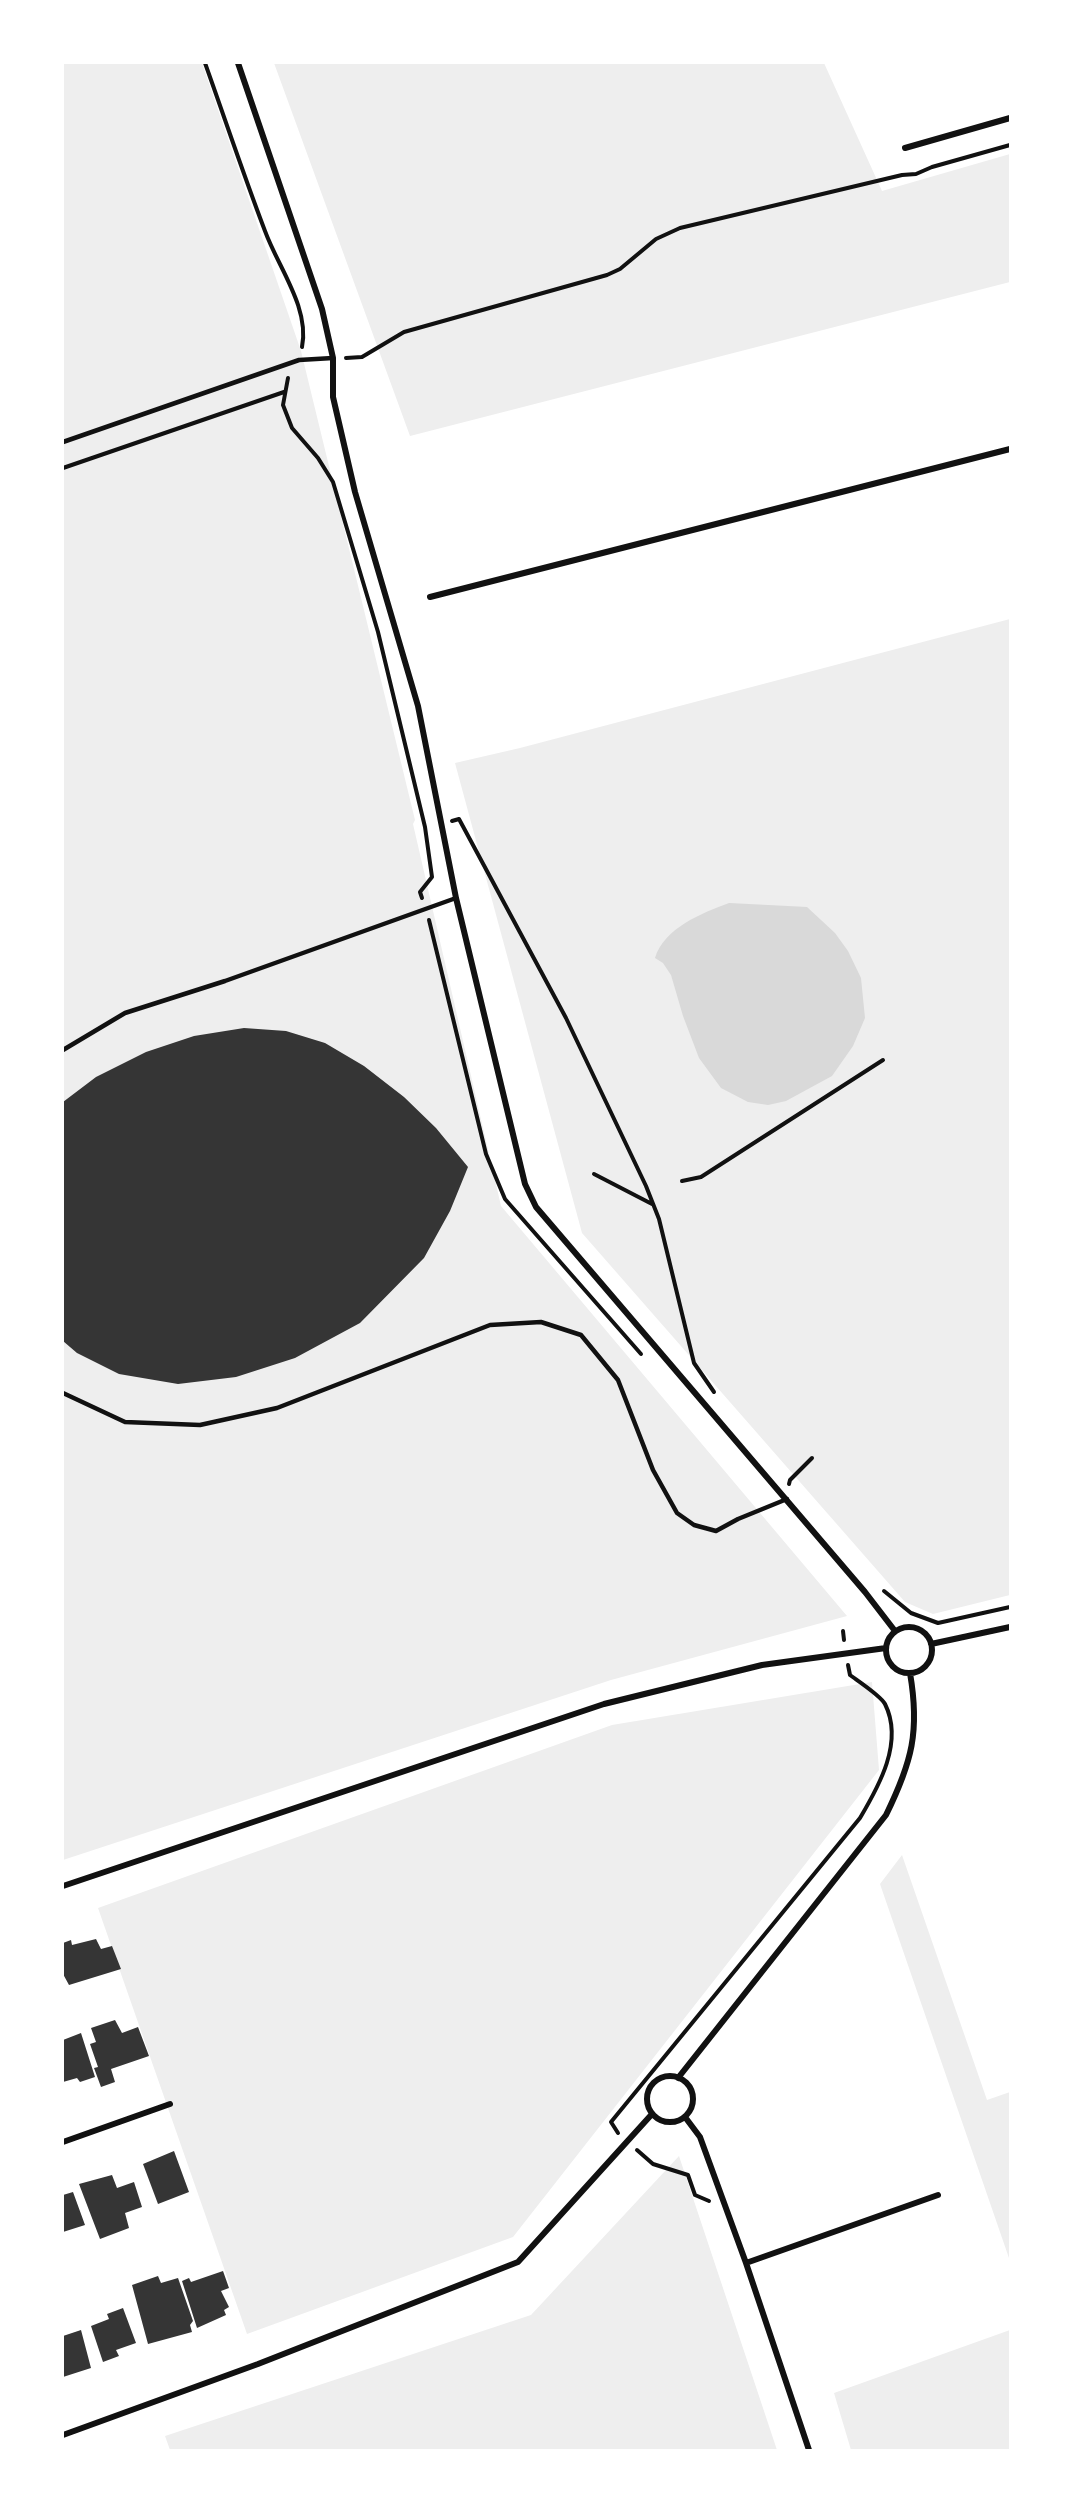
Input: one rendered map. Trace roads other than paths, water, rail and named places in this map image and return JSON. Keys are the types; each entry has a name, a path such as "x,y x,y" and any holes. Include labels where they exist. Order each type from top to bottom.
{"street":[{"path":"238,63 322,309 333,358 333,397 355,492 418,706 456,898 525,1184 536,1207 787,1499 895,1631"},
{"path":"905,148 1010,118"},
{"path":"430,597 1010,448"},
{"path":"909,1627 916,1628 923,1632 931,1644 929,1660 918,1671 910,1673 900,1671 892,1665 886,1654 886,1648 889,1638 895,1631 909,1627"},
{"path":"931,1644 1010,1627"},
{"path":"63,1886 604,1704 762,1665 886,1648"},
{"path":"678,2078 886,1815 909,1765 914,1739 915,1699 910,1673"},
{"path":"664,2077 678,2078 685,2082 692,2096 690,2111 685,2117 668,2122 652,2114 647,2100 652,2086 664,2077"},
{"path":"63,2142 170,2104"},
{"path":"63,2435 258,2364 518,2262 652,2114"},
{"path":"685,2117 700,2137 746,2263 809,2450"},
{"path":"746,2263 938,2195"}],"lane":[{"path":"63,442 299,360 333,358"},
{"path":"63,1050 125,1013 225,981 456,898"},
{"path":"63,1393 125,1422 200,1425 277,1408 490,1325 541,1322 581,1335 618,1380 653,1470 676,1513 694,1525 716,1531 738,1519 787,1499"}]}
